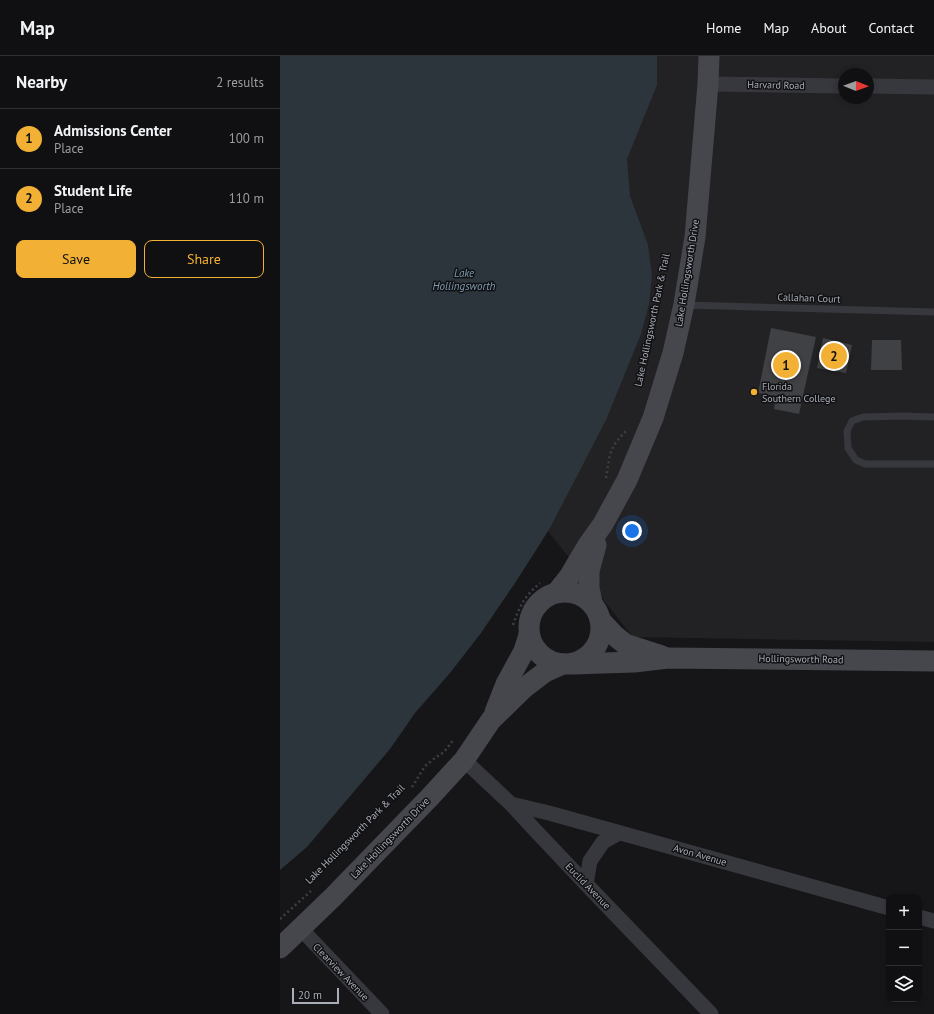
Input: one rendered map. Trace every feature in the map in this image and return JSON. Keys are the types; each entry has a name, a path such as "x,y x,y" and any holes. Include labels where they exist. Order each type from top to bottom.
{"street":[{"name":"Lake Hollingsworth Drive","path":"551,586 569,577 588,545 603,524 627,480 653,418 673,353 684,304 695,237 709,56"},
{"name":"Harvard Road","path":"708,84 838,86"},
{"path":"874,86 934,87"},
{"name":"Lake Hollingsworth Drive","path":"596,612 589,588 589,571 603,524"},
{"path":"551,586 576,593 584,597 596,612 601,629 600,639 596,648 586,658 568,664 554,663 545,658 538,652 533,644 520,633 528,626 534,608 548,595 551,586"},
{"name":"Hollingsworth Road","path":"596,612 614,635 625,644 668,658"},
{"name":"Lake Hollingsworth Drive","path":"280,948 334,897 464,760 491,720 506,684 524,651 520,633"},
{"name":"Hollingsworth Road","path":"568,664 634,662 668,658 934,661"},
{"name":"Lake Hollingsworth Drive","path":"491,720 524,688 545,672 568,664"},
{"name":"Euclid Avenue","path":"464,760 511,804 711,1014"},
{"name":"Avon Avenue","path":"511,804 619,832 886,907"},
{"path":"586,884 590,861 603,842 619,832"},
{"path":"922,918 934,921"},
{"name":"Clearview Avenue","path":"301,929 382,1014"}],"lane":[{"name":"Callahan Court","path":"684,304 934,312"},
{"path":"934,417 863,417 852,421 847,431 848,448 856,460 865,464 934,464"}],"path":[{"path":"605,482 609,458 614,444 627,430 630,424"},
{"path":"520,633 520,607 530,592 551,586"},
{"name":"Lake Hollingsworth Park & Trail","path":"410,791 426,766 434,758 444,752 458,734"},
{"name":"Lake Hollingsworth Park & Trail","path":"280,919 313,889"}],"shaded area":[{"name":"Florida Southern College","path":"619,56 934,56 934,642 633,637 543,525"}],"water":[{"name":"Lake Hollingsworth","path":"280,56 657,56 657,85 627,159 630,196 648,245 652,275 649,304 641,334 606,420 550,528 481,633 450,673 415,713 390,749 307,847 280,870"}],"building":[{"path":"771,328 816,337 799,414 774,409 776,396 758,393"},
{"path":"823,338 852,345 846,373 817,368"},
{"path":"872,340 901,340 902,370 871,370"}],"place":[{"name":"Student Life","path":"834,356"},
{"name":"Admissions Center","path":"786,365"},
{"name":"Florida Southern College","path":"754,392"}]}
